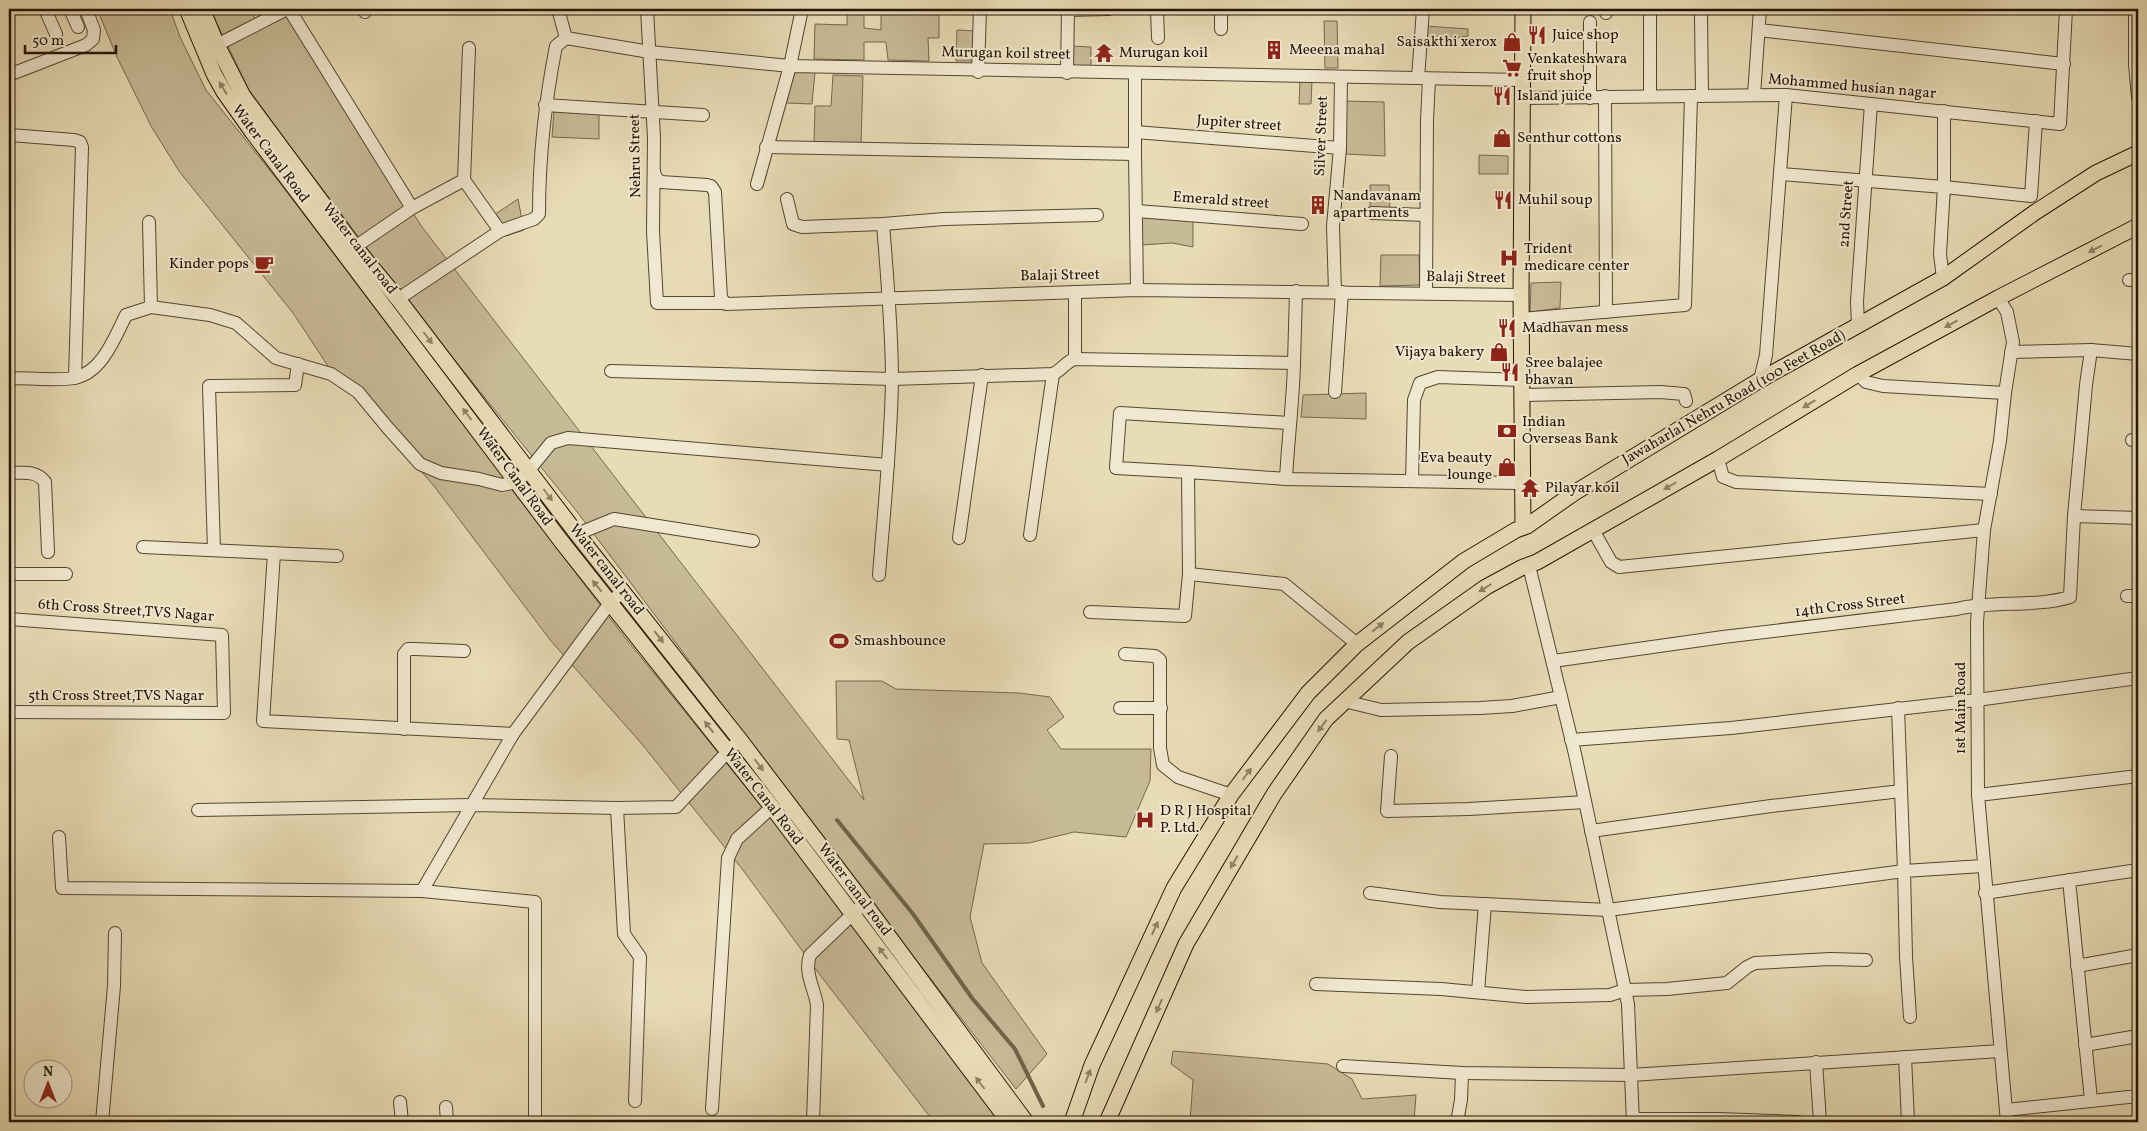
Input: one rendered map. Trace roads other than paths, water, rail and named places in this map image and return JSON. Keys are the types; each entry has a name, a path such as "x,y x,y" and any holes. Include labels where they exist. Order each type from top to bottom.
{"main road":[{"name":"Water Canal Road","path":"187,9 211,48 224,92 253,133 610,603 772,807 859,908 1010,1122"},
{"name":"Water canal road","path":"202,9 211,48 243,96 355,247 398,299 577,534 740,740 859,908 1026,1122"},
{"path":"1519,528 1523,412 1521,387 1521,98 1523,9"},
{"name":"Jawaharlal Nehru Road (100 Feet Road)","path":"1072,1122 1096,1056 1174,888 1231,795 1308,693 1357,644 1464,561 1760,380 1943,278 2034,213 2096,173 2138,152"},
{"path":"1107,1122 1186,944 1274,794 1326,719 1408,642 1486,587 1521,568 1529,566 1593,530 1858,374 1998,298 2138,226"},
{"path":"1520,483 1518,413 1521,387"},
{"path":"1063,1122 1077,1105"}],"street":[{"path":"45,9 56,34"},
{"path":"70,9 78,27"},
{"path":"9,75 86,45 93,39 94,30 86,9"},
{"path":"211,48 288,9 412,208"},
{"path":"398,299 500,231 534,219 539,214 545,105 556,46 566,38 558,9"},
{"name":"Nehru Street","path":"647,9 652,110 653,231 657,303 724,303"},
{"path":"757,184 766,146 790,66 802,9"},
{"path":"978,71 980,9"},
{"path":"1067,72 1068,9 1109,9"},
{"path":"1157,9 1158,38"},
{"path":"1221,9 1221,29"},
{"path":"1423,9 1426,293"},
{"path":"1650,9 1650,96"},
{"path":"1754,95 1760,9"},
{"path":"1759,30 2064,64 2066,9 2059,9"},
{"path":"2135,9 2135,64 2138,97"},
{"path":"1521,319 1685,305 1700,16"},
{"path":"1590,22 1590,98"},
{"name":"Murugan koil street","path":"566,38 650,52 790,66 1522,80"},
{"path":"469,48 464,180 500,231"},
{"name":"Mohammed husian nagar","path":"1521,98 1786,95 2060,124 2064,64"},
{"path":"1135,73 1137,290"},
{"name":"Silver Street","path":"1336,392 1338,292 1333,226 1340,148 1341,77"},
{"path":"1760,380 1766,355 1786,95"},
{"path":"1605,96 1606,312"},
{"name":"2nd Street","path":"1858,326 1857,301 1871,104"},
{"path":"545,105 652,110 703,115"},
{"path":"1943,278 1940,254 1944,187 1944,112"},
{"path":"2034,213 2031,196 2036,121"},
{"name":"Jupiter street","path":"1135,132 1340,148"},
{"path":"10,136 74,140 80,142 82,146 75,378"},
{"path":"766,146 1135,154"},
{"path":"654,172 656,178 661,182 707,185 711,186 715,192 721,298 724,303"},
{"path":"1781,174 2031,196"},
{"path":"355,247 412,208 464,180"},
{"path":"787,199 793,224 802,227 883,224 944,218 1097,215"},
{"name":"Emerald street","path":"1137,211 1302,224"},
{"path":"1372,213 1426,215"},
{"path":"149,222 151,307"},
{"path":"879,575 888,465 892,380 889,298 883,224"},
{"name":"Balaji Street","path":"724,303 781,303 1137,290 1521,295"},
{"path":"1286,479 1289,423 1293,403 1296,291"},
{"path":"1074,359 1075,292"},
{"name":"1st Main Road","path":"1998,298 2006,312 2013,342 2000,441 1984,530 1976,622 1978,795 1985,893 2006,1116"},
{"path":"9,378 75,378 93,370 112,344 126,315 151,307 210,314 236,323 276,358 332,374 358,392 420,464 441,473 479,478 502,485 517,482 551,443 568,438 888,465"},
{"path":"2011,352 2091,350 2138,354"},
{"path":"2091,350 2074,516 2138,518"},
{"path":"610,371 892,380 1053,374 1063,369 1068,361 1074,359 1294,363"},
{"path":"214,550 209,386 296,384 298,364"},
{"path":"1030,535 1053,374"},
{"path":"1858,374 1866,382 1883,386 2005,393"},
{"path":"960,538 982,376"},
{"path":"1412,481 1414,400 1420,383 1438,378 1521,387 1660,392 1684,394 1686,401"},
{"path":"1289,423 1120,413 1116,468 1286,479 1520,483"},
{"path":"1718,458 1723,477 1736,482 1990,494"},
{"path":"1090,612 1185,616 1189,574 1188,472"},
{"path":"9,473 31,473 40,476 45,482 48,552"},
{"name":"14th Cross Street","path":"1553,661 1957,609 1978,604 2042,603 2070,597 2074,516"},
{"path":"577,534 614,519 753,541"},
{"path":"1593,530 1611,562 1619,568 1984,530"},
{"path":"144,547 337,556"},
{"path":"274,553 263,720 512,734"},
{"path":"1529,566 1572,740 1628,1004 1633,1121 1719,1119 1798,1122"},
{"path":"9,574 66,574"},
{"path":"1189,574 1284,584 1357,644"},
{"path":"422,890 512,734 610,603 623,591"},
{"name":"6th Cross Street,TVS Nagar","path":"9,619 222,635 224,713"},
{"path":"404,729 404,654 408,649 464,650"},
{"path":"1125,654 1155,656 1160,660 1160,748 1163,765 1178,777 1231,795"},
{"path":"1572,740 1731,728 1977,700 2138,678"},
{"path":"1344,701 1380,710 1430,710 1512,706 1561,697"},
{"path":"1120,708 1161,708"},
{"path":"1898,708 1906,957 1910,1017"},
{"name":"5th Cross Street,TVS Nagar","path":"9,712 224,713"},
{"path":"198,810 471,806 676,807 727,750 740,740"},
{"path":"1391,756 1387,811 1469,809 1585,802"},
{"path":"1978,795 2138,776"},
{"path":"1591,831 1771,806 1901,791"},
{"path":"712,1109 728,858 737,839 772,807"},
{"path":"617,808 624,934 640,957 635,1100"},
{"path":"59,837 62,888 422,890 535,902 535,1122"},
{"path":"1370,893 1440,902 1608,910 1904,871 1983,866"},
{"path":"1985,893 2138,870"},
{"path":"2069,880 2091,1100"},
{"path":"1478,992 1485,904"},
{"path":"813,1122 817,1005 814,988 808,976 807,965 810,955 859,908"},
{"path":"102,1122 114,986 115,933"},
{"path":"2077,966 2138,955"},
{"path":"1316,984 1478,992 1526,997 1610,995 1625,990 1667,989 1727,983 1755,963 1830,959 1866,960"},
{"path":"2085,1045 2138,1036"},
{"path":"1342,1066 1462,1073 1631,1075 2000,1051"},
{"path":"1904,1057 1908,1122"},
{"path":"1816,1062 1820,1122"},
{"path":"1457,1122 1461,1100 1462,1073"},
{"path":"2006,1116 2091,1100 2138,1096"},
{"path":"400,1102 402,1122"},
{"path":"446,1107 446,1122"}],"waterway":[{"path":"837,820 913,914 972,998 1015,1049 1043,1106"}],"place":[{"name":"Juice shop","path":"1537,35"},
{"name":"Saisakthi xerox","path":"1512,42"},
{"name":"Meeena mahal","path":"1274,50"},
{"name":"Murugan koil","path":"1104,53"},
{"name":"Venkateshwara fruit shop","path":"1512,68"},
{"name":"Island juice","path":"1502,96"},
{"name":"Senthur cottons","path":"1502,138"},
{"name":"Muhil soup","path":"1503,200"},
{"name":"Nandavanam apartments","path":"1318,205"},
{"name":"Trident medicare center","path":"1509,258"},
{"name":"Kinder pops","path":"264,264"},
{"name":"Madhavan mess","path":"1507,328"},
{"name":"Vijaya bakery","path":"1499,352"},
{"name":"Sree balajee bhavan","path":"1510,372"},
{"name":"Indian Overseas Bank","path":"1507,431"},
{"name":"Eva beauty lounge","path":"1507,467"},
{"name":"Pilayar koil","path":"1530,488"},
{"name":"Smashbounce","path":"839,641"},
{"name":"D R J Hospital P. Ltd.","path":"1145,820"}]}
